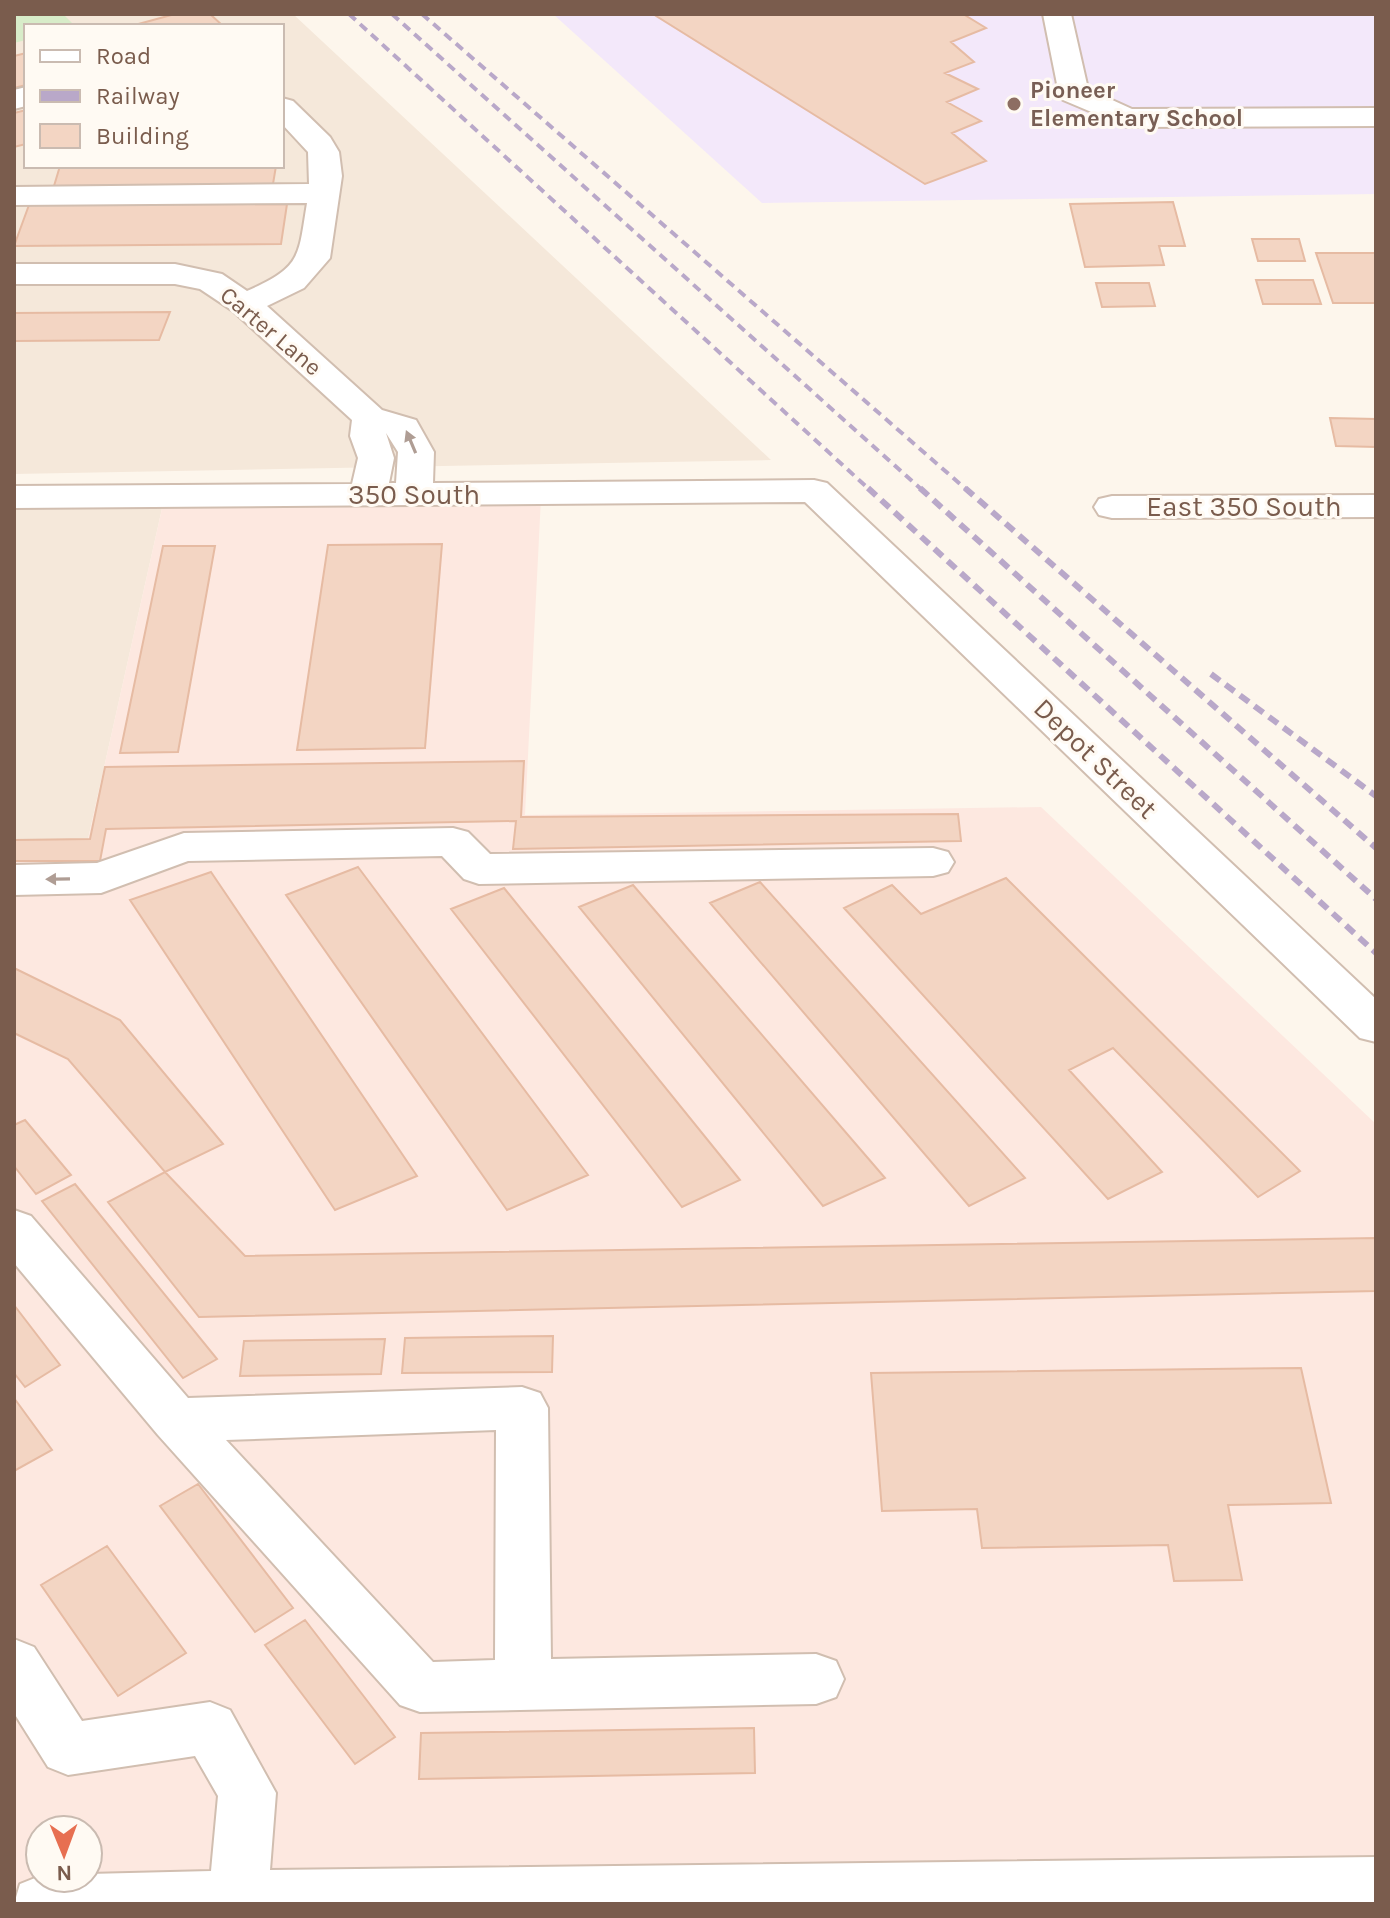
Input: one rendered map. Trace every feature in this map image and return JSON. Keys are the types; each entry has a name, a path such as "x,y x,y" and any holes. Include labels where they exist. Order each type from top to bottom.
{"street":[{"path":"1057,14 1074,94 1127,118 1376,117"},
{"path":"245,304 291,283 309,267 314,258 328,161 323,147 284,109"},
{"path":"14,196 324,193"},
{"name":"Carter Lane","path":"14,274 188,275 219,285 245,304 370,417 404,427 412,438 416,452 414,494"},
{"path":"368,495 376,458 368,436 370,417"},
{"name":"350 South","path":"14,497 814,491"},
{"name":"Depot Street","path":"814,491 1376,1026"},
{"name":"East 350 South","path":"1112,507 1376,506"},
{"path":"14,880 101,878 184,847 355,843 453,842 479,869 933,862"},
{"path":"14,1229 176,1420 420,1687 816,1679"},
{"path":"176,1420 522,1408 523,1684"},
{"path":"14,1664 68,1749 210,1728 247,1793 238,1897"},
{"path":"41,1904 238,1897 1228,1895 1376,1885"}],"shaded area":[{"path":"14,14 293,14 771,460 14,474"},
{"name":"Pioneer Elementary School","path":"553,14 1376,14 1376,194 762,203"},
{"path":"541,498 525,815 1041,807 1376,1124 1376,1904 16,1904 14,839 88,839 163,504"},
{"path":"163,504 88,839 14,839 14,506"}],"green space":[{"path":"14,14 63,14 73,24 24,24 24,40 14,43"}],"building":[{"path":"175,14 210,14 221,24 138,24"},
{"path":"653,14 963,14 986,28 951,42 974,62 945,73 978,89 947,102 981,121 952,133 986,161 925,184"},
{"path":"24,54 24,86 14,88 14,56"},
{"path":"24,110 24,144 14,147 14,113"},
{"path":"59,168 276,168 273,184 54,186"},
{"path":"1173,202 1185,246 1159,246 1164,265 1085,267 1070,204"},
{"path":"287,204 281,244 14,246 29,205"},
{"path":"1252,239 1299,239 1305,261 1258,261"},
{"path":"1316,253 1376,253 1376,303 1333,303"},
{"path":"1256,280 1313,280 1321,304 1263,304"},
{"path":"1096,283 1149,283 1155,306 1102,307"},
{"path":"170,312 159,340 14,341 14,313"},
{"path":"1330,418 1376,419 1376,447 1336,446"},
{"path":"442,544 425,748 297,750 328,545"},
{"path":"163,546 215,546 178,752 120,753"},
{"path":"524,761 521,817 958,814 961,841 513,849 516,821 106,829 100,861 14,861 14,840 90,839 105,767"},
{"path":"358,867 588,1175 507,1210 286,895"},
{"path":"211,872 417,1176 335,1210 130,900"},
{"path":"1006,878 1300,1171 1258,1197 1113,1048 1069,1070 1162,1172 1108,1199 844,908 892,885 921,914"},
{"path":"760,882 1025,1178 969,1206 710,903"},
{"path":"633,885 885,1178 823,1206 579,907"},
{"path":"504,888 740,1180 682,1207 451,909"},
{"path":"14,968 120,1020 223,1144 165,1172 68,1059 14,1033"},
{"path":"25,1120 71,1175 36,1194 14,1166 14,1125"},
{"path":"165,1172 245,1256 1376,1238 1376,1291 199,1317 108,1202"},
{"path":"75,1184 217,1359 183,1378 42,1201"},
{"path":"14,1305 60,1365 25,1387 14,1373"},
{"path":"553,1336 552,1372 402,1373 405,1338"},
{"path":"385,1339 381,1374 240,1376 244,1341"},
{"path":"1301,1368 1331,1503 1228,1505 1242,1580 1174,1581 1168,1545 982,1548 977,1509 882,1511 871,1373"},
{"path":"14,1398 52,1450 14,1471"},
{"path":"198,1484 293,1608 255,1632 160,1506"},
{"path":"107,1546 186,1653 118,1696 41,1585"},
{"path":"305,1620 395,1737 355,1764 265,1645"},
{"path":"754,1728 755,1773 419,1779 421,1733"}],"railway":[{"path":"349,14 870,490"},
{"path":"392,14 922,490"},
{"path":"422,14 967,490"},
{"path":"868,488 1376,953"},
{"path":"920,488 1376,899"},
{"path":"965,488 1376,848"},
{"path":"1211,674 1376,796"}],"place":[{"name":"Pioneer Elementary School","path":"1014,104"}]}
